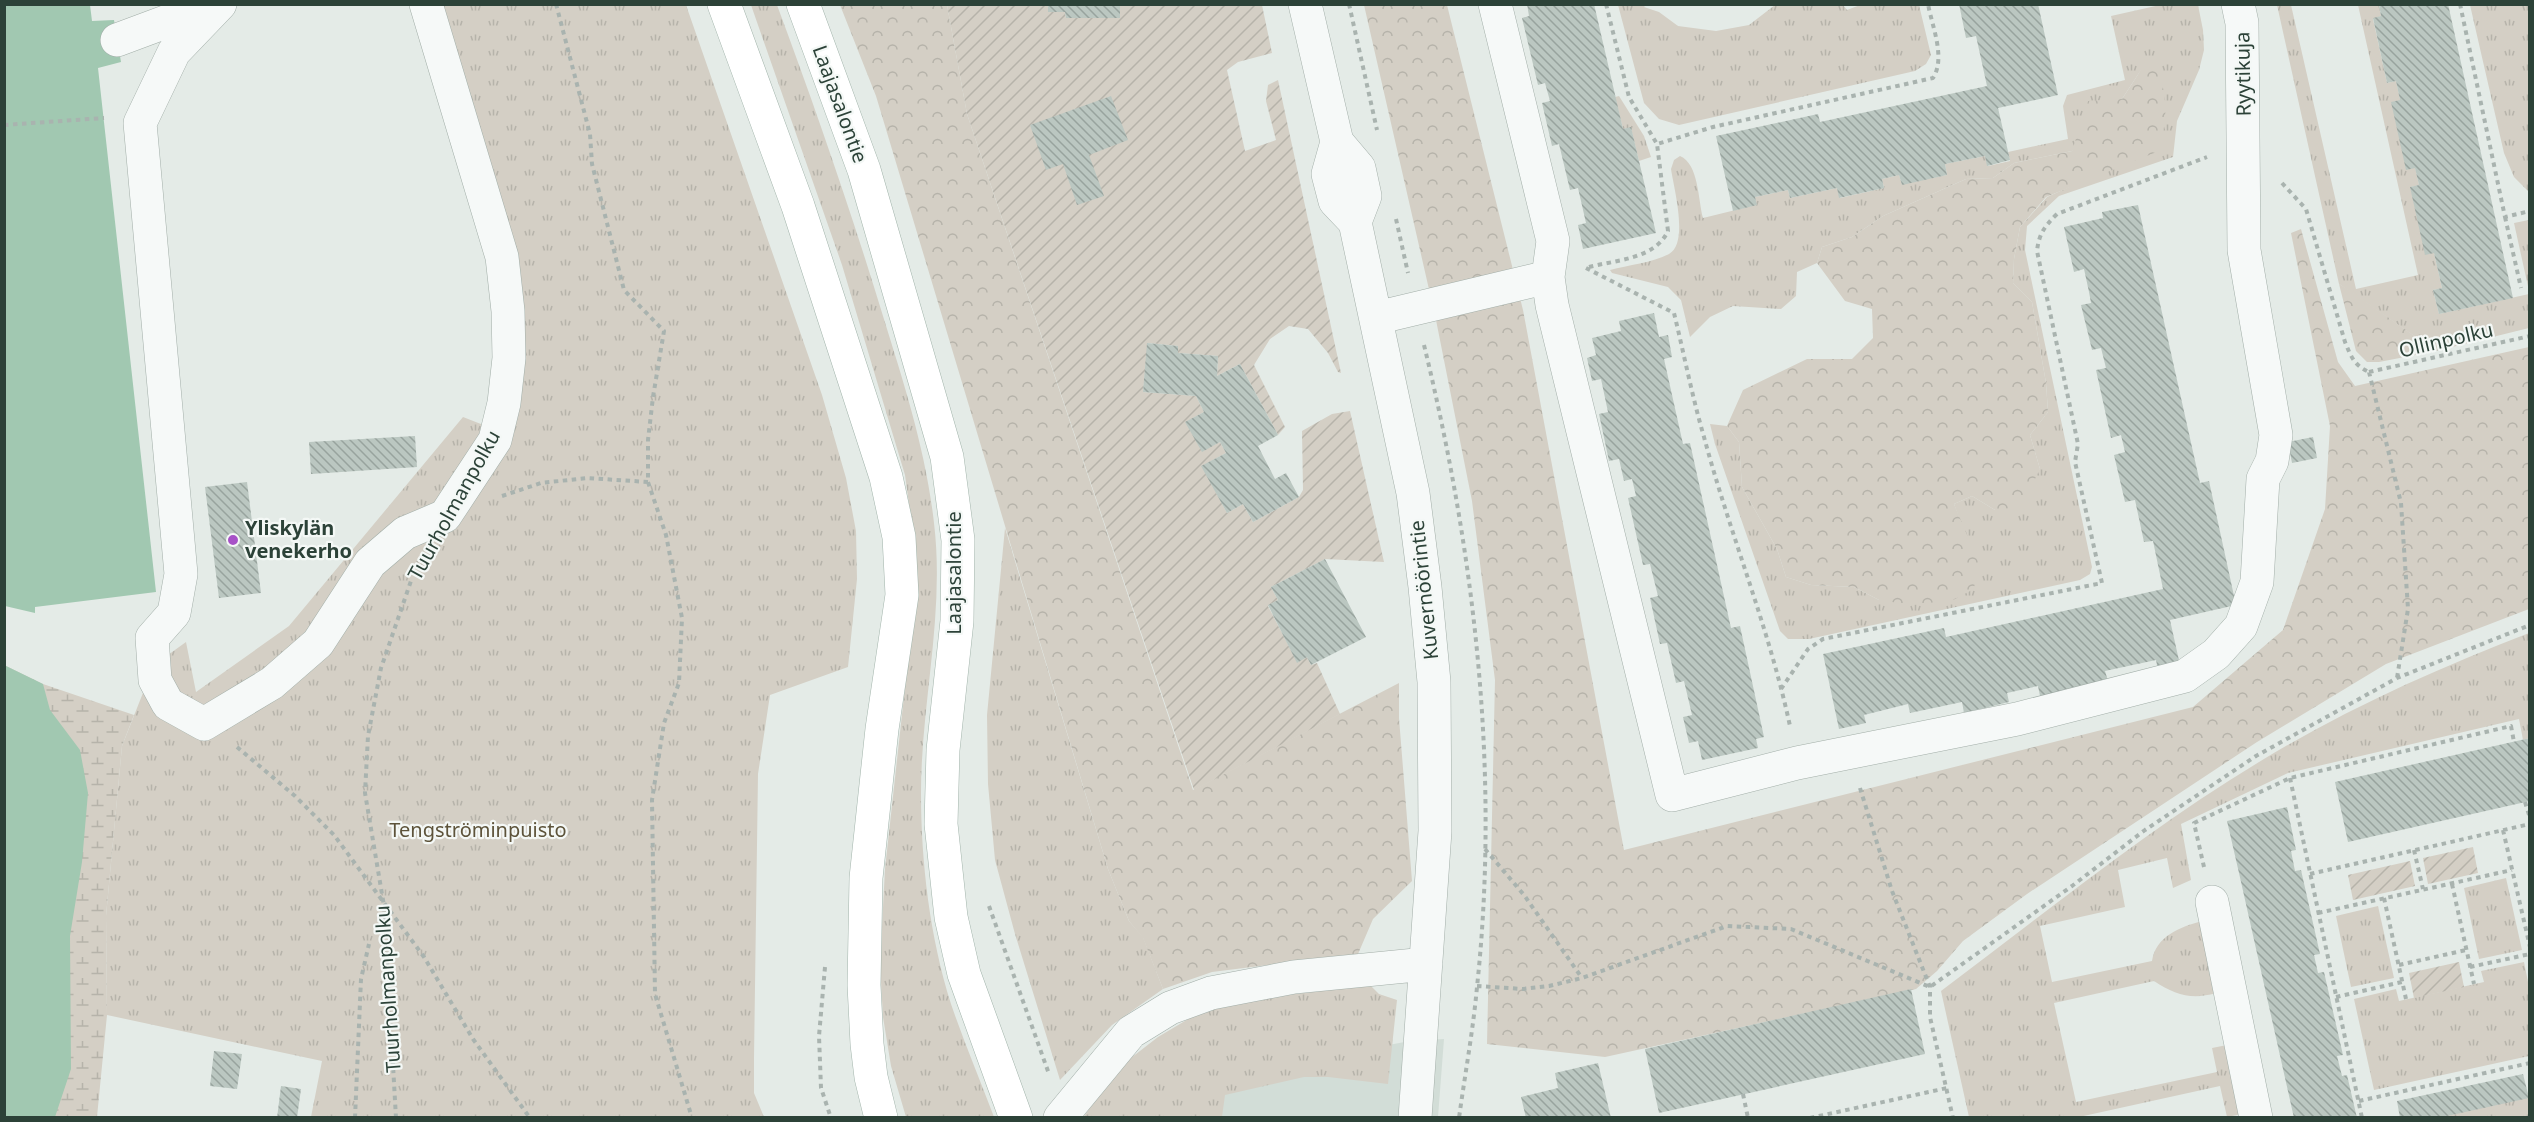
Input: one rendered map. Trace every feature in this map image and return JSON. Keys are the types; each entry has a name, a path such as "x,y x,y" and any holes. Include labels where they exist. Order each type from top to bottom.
{"main road":[{"path":"724,4 802,217 886,477 899,537 902,595 882,729 866,878 864,985 867,1044 871,1077 881,1118"},
{"name":"Laajasalontie","path":"803,4 864,170 947,457 958,540 957,621 948,693 941,813 951,917 964,974 1016,1118"}],"street":[{"path":"117,40 168,21 192,4"},
{"path":"204,724 168,704 155,680 152,638 174,613 181,574 140,123 174,52 220,4"},
{"name":"Tuurholmanpolku","path":"204,724 272,683 318,643 370,563 405,533 446,516 495,440 504,404 509,358 508,310 502,257 426,4"},
{"name":"Kuvernöörintie","path":"1305,4 1337,142 1359,168 1365,196 1355,222 1413,493 1425,587 1434,682 1435,831 1415,1118"},
{"path":"1376,318 1548,277 1553,241 1495,4"},
{"name":"Ryytikuja","path":"1548,277 1552,305 1672,795 1797,763 2017,718 2185,676 2216,654 2241,626 2257,582 2263,479 2272,461 2276,435 2244,250 2242,23 2238,4"},
{"path":"2212,902 2256,1118"},
{"path":"1061,1115 1131,1032 1170,1008 1211,993 1294,977 1426,964"}],"path":[{"path":"556,4 590,135 592,164 624,290 664,331 652,397 648,440 648,482 666,535 682,618 679,683 664,723 652,800 655,994 692,1118"},
{"path":"1548,277 1648,252 1662,243 1668,231 1657,144 1629,97 1606,4"},
{"path":"1657,144 1713,127 1933,78 1939,70 1939,55 1928,4"},
{"path":"2460,4 2521,288"},
{"path":"4,125 104,118"},
{"path":"2244,143 2306,209 2345,342 2352,360 2360,368 2369,372 2401,504 2408,609 2397,678"},
{"path":"1781,689 1808,649 1823,639 2102,583 2075,462 2078,444 2037,251 2038,237 2056,214 2183,166"},
{"path":"2505,217 2529,211"},
{"path":"1588,267 1674,312 1704,438 1781,689 1797,763"},
{"name":"Ollinpolku","path":"2369,372 2529,336"},
{"path":"498,498 541,483 576,479 648,482"},
{"name":"Tuurholmanpolku","path":"396,1118 384,906 365,793 368,736 381,668 413,575"},
{"path":"1930,987 2072,886 2145,830 2256,756 2397,678 2529,626"},
{"path":"204,724 246,753 295,796 334,836 424,957 473,1039 530,1118"},
{"path":"2212,902 2194,823 2290,778 2511,726 2514,742"},
{"path":"1849,754 1892,891 1930,987 1930,1017 1953,1118"},
{"path":"2290,778 2362,1118"},
{"path":"2525,802 2529,818"},
{"path":"2310,874 2529,824"},
{"path":"2503,830 2529,947"},
{"path":"1485,848 1524,895 1582,978"},
{"path":"2414,850 2423,889"},
{"path":"2318,913 2512,870"},
{"path":"2452,884 2474,984"},
{"path":"2384,898 2406,999"},
{"path":"988,900 1061,1115"},
{"path":"1477,986 1523,989 1549,986 1582,978 1728,926 1791,929 1930,987"},
{"path":"355,1118 361,979 369,944"},
{"path":"2399,965 2466,950"},
{"path":"2470,967 2529,954"},
{"path":"2336,997 2402,982"},
{"path":"2359,1101 2529,1063"},
{"path":"1810,1118 1947,1088"},
{"path":"1743,1094 1748,1118"}],"shaded area":[{"path":"5,5 90,5 92,21 114,20 121,62 98,68 156,592 35,607 35,613 5,606"},
{"path":"4,665 43,684 50,710 80,750 88,793 82,862 70,936 71,1069 55,1117 5,1117"},
{"path":"1444,1039 1438,1117 1104,1117 1098,1099 1410,1041"}],"green space":[{"name":"Tengströminpuisto","path":"440,5 686,5 822,395 846,478 856,531 857,579 848,667 770,695 758,774 754,1093 764,1117 311,1117 322,1061 107,1015 106,916 122,746 154,665 186,642 196,692 289,626 463,417 509,435 521,394"},
{"path":"751,5 777,5 858,237 906,392 926,470 934,523 937,591 922,759 921,819 925,873 937,953 951,1004 994,1117 906,1117 891,1066 883,1017 880,965 885,869 909,651 912,526 905,475 842,265"},
{"path":"840,5 947,5 967,114 1193,790 1399,683 1399,718 1412,881 1373,919 1358,954 1212,972 1163,989 1143,938 1129,921 1108,869 876,96"},
{"path":"947,5 1048,5 1048,12 1065,12 1066,18 1120,18 1120,5 1262,5 1272,53 1238,62 1227,70 1245,151 1276,140 1266,101 1268,85 1278,80 1341,373 1338,372 1328,353 1308,329 1289,326 1270,339 1254,365 1285,427 1278,435 1240,364 1217,376 1218,356 1178,353 1178,346 1148,343 1143,392 1196,396 1204,412 1186,422 1202,451 1220,442 1226,453 1202,466 1227,513 1243,504 1253,522 1299,497 1303,490 1302,431 1332,414 1350,411 1384,562 1325,559 1271,587 1278,600 1268,606 1297,662 1307,657 1311,665 1317,663 1340,714 1194,790 967,114"},
{"path":"1364,5 1447,5 1523,310 1624,850 2193,707 2283,630 2325,509 2330,426 2291,233 2301,229 2338,362 2355,386 2529,347 2529,609 2386,664 2257,742 2027,894 1963,941 1937,971 1916,989 1605,1057 1487,1044 1495,680 1472,501 1436,320"},
{"path":"1618,5 1646,5 1644,7 1659,12 1678,26 1716,31 1749,25 1775,5 1843,5 1847,10 1860,5 1919,5 1931,55 1926,64 1915,71 1679,125 1659,119 1644,103"},
{"path":"2160,5 2198,5 2203,30 2204,50 2199,70 2177,121 2173,157 2059,196 2027,226 2025,250 2092,567 2090,574 2080,580 1809,639 1788,639 1780,631 1710,424 1727,426 1739,442 1742,487 1777,549 1786,577 1811,585 1854,587 1879,600 1964,531 1954,504 1972,496 1995,510 2040,469 2030,435 2048,412 2046,383 2032,302 2013,283 2014,259 2020,227 2047,197 2078,183 2141,70 2122,99 2072,151 2014,163 1993,178 1966,179 1883,216 1852,237 1822,247 1817,263 1797,272 1796,296 1781,309 1733,306 1710,317 1690,337 1681,300 1668,287 1612,273 1610,270 1655,260 1669,254 1675,248 1678,239 1679,215 1671,169 1674,160 1680,156 1691,167 1697,183 1703,218 1756,205 1755,197 1788,190 1790,198 1837,188 1840,198 1884,188 1882,179 1899,175 1902,184 1947,175 1945,164 1985,156 1988,166 2010,161 2008,152 2068,139 2063,106 2067,95 2125,80 2111,16"},
{"path":"2277,5 2291,5 2356,289 2418,275 2358,5 2379,5 2381,16 2373,19 2387,83 2396,81 2419,185 2411,187 2434,253 2442,288 2433,290 2439,314 2529,294 2529,328 2436,351 2339,284"},
{"path":"2470,5 2529,5 2529,192 2514,177 2504,153"},
{"path":"2141,70 2159,71 2162,83 2165,111 2159,151 2046,197 2020,227 2014,259 2013,283 2032,302 2046,383 2048,412 2030,435 2040,469 2021,507 1995,510 1972,496 1954,504 1978,561 1974,589 1953,600 1912,605 1879,600 1854,587 1811,585 1786,577 1777,549 1742,487 1739,442 1727,426 1743,390 1807,359 1852,359 1873,338 1872,309 1845,301 1817,263 1822,247 1852,237 1883,216 1966,179 1993,178 2014,163 2072,151 2088,101 2122,99"},
{"path":"1619,96 1644,136 1651,157 1639,161 1631,128 1623,129 1615,97"},
{"path":"2530,220 2529,291 2514,223"},
{"path":"2339,284 2436,351 2379,362 2367,362 2356,351"},
{"path":"1005,528 1108,869 1129,921 1143,937 1163,989 1112,1025 1060,1080 995,860 988,784 987,715"},
{"path":"2529,633 2529,738 2523,740 2519,719 2288,773 2181,824 2191,880 2173,888 2167,858 2118,870 2125,907 2040,926 2052,982 2152,961 2158,945 2170,934 2202,921 2216,993 2199,996 2184,995 2169,990 2154,981 2054,1003 2076,1102 2217,1072 2212,1048 2227,1045 2242,1114 2227,1117 2220,1086 2079,1117 1969,1117 1941,991 2137,843 2259,762 2357,708 2460,661"},
{"path":"4,665 43,684 134,715 122,746 106,916 107,1015 97,1117 5,1117"},
{"path":"2473,847 2478,873 2428,884 2423,858"},
{"path":"2410,861 2415,886 2353,900 2348,875"},
{"path":"2506,878 2522,950 2479,959 2464,888"},
{"path":"2378,906 2394,978 2351,987 2336,916"},
{"path":"2459,962 2464,987 2414,998 2409,973"},
{"path":"2524,962 2529,987 2529,1056 2374,1090 2354,999 2396,989 2399,1001 2484,982 2481,971"},
{"path":"1370,985 1379,994 1397,1000 1388,1084 1328,1077 1304,1077 1225,1095 1222,1117 1083,1118 1118,1068 1158,1037 1195,1015 1246,1000"},
{"path":"2529,1092 2529,1117 2438,1118 2527,1093"}],"building":[{"path":"1048,4 1120,4 1120,18 1066,18 1065,12 1048,12"},
{"path":"1527,4 1594,4 1623,129 1631,127 1656,233 1583,249 1578,225 1586,223 1578,188 1570,190 1559,144 1552,146 1542,103 1550,101 1545,83 1538,85 1522,18 1529,16"},
{"path":"1959,4 2038,4 2058,95 1998,108 2010,160 1987,166 1985,156 1945,164 1947,175 1902,185 1899,175 1882,179 1884,188 1839,198 1837,188 1790,198 1788,190 1755,197 1757,205 1733,211 1716,136 1818,114 1820,122 1987,86 1976,36 1966,38"},
{"path":"2379,4 2448,4 2513,298 2439,314 2433,290 2442,288 2434,253 2425,255 2410,187 2419,185 2415,168 2406,170 2391,102 2400,100 2396,81 2387,83 2373,18 2381,16"},
{"path":"1111,96 1128,140 1089,155 1104,196 1077,205 1063,164 1046,170 1030,125"},
{"path":"2138,205 2200,483 2209,481 2236,605 2170,620 2180,665 2158,670 2156,660 2105,671 2108,681 2040,696 2038,686 2007,693 2009,702 1964,713 1962,702 1910,713 1908,704 1864,715 1866,723 1839,729 1823,654 1944,628 1946,637 2163,589 2153,541 2144,542 2135,500 2125,502 2114,455 2125,452 2121,435 2111,438 2096,370 2106,368 2101,348 2092,350 2081,305 2091,303 2084,269 2074,272 2064,227 2103,218 2102,212"},
{"path":"1654,313 1659,337 1668,335 1672,357 1664,359 1683,444 1690,443 1731,628 1740,626 1764,737 1756,739 1758,748 1702,760 1698,741 1689,743 1683,717 1692,715 1684,681 1676,683 1667,643 1660,644 1650,598 1658,596 1650,564 1643,565 1628,498 1636,496 1632,479 1624,481 1619,459 1609,461 1599,414 1608,412 1601,379 1592,381 1587,358 1596,355 1592,338 1621,331 1619,321"},
{"path":"1147,343 1178,346 1178,353 1218,356 1217,376 1240,364 1278,435 1258,446 1275,479 1286,473 1299,497 1253,522 1243,504 1227,513 1201,466 1226,453 1220,442 1202,452 1185,422 1204,412 1196,396 1143,392"},
{"path":"415,436 417,467 311,474 309,442"},
{"path":"2313,437 2317,458 2292,463 2288,442"},
{"name":"Yliskylän venekerho","path":"247,482 261,593 219,598 205,487"},
{"path":"1325,559 1366,637 1311,665 1307,657 1297,663 1268,605 1278,600 1271,587"},
{"path":"2530,738 2530,801 2348,842 2335,782"},
{"path":"2287,807 2296,850 2291,851 2295,871 2301,870 2320,954 2314,955 2318,973 2324,972 2343,1055 2337,1056 2342,1076 2347,1075 2357,1118 2294,1118 2227,821"},
{"path":"1911,989 1925,1054 1659,1113 1645,1049"},
{"path":"214,1051 242,1054 237,1089 210,1086"},
{"path":"1598,1063 1611,1118 1526,1118 1521,1097 1558,1088 1555,1073"},
{"path":"2523,1074 2529,1098 2438,1118 2400,1118 2397,1101"},
{"path":"281,1086 301,1089 297,1118 277,1118"}],"place":[{"name":"Yliskylän venekerho","path":"233,540"}]}
